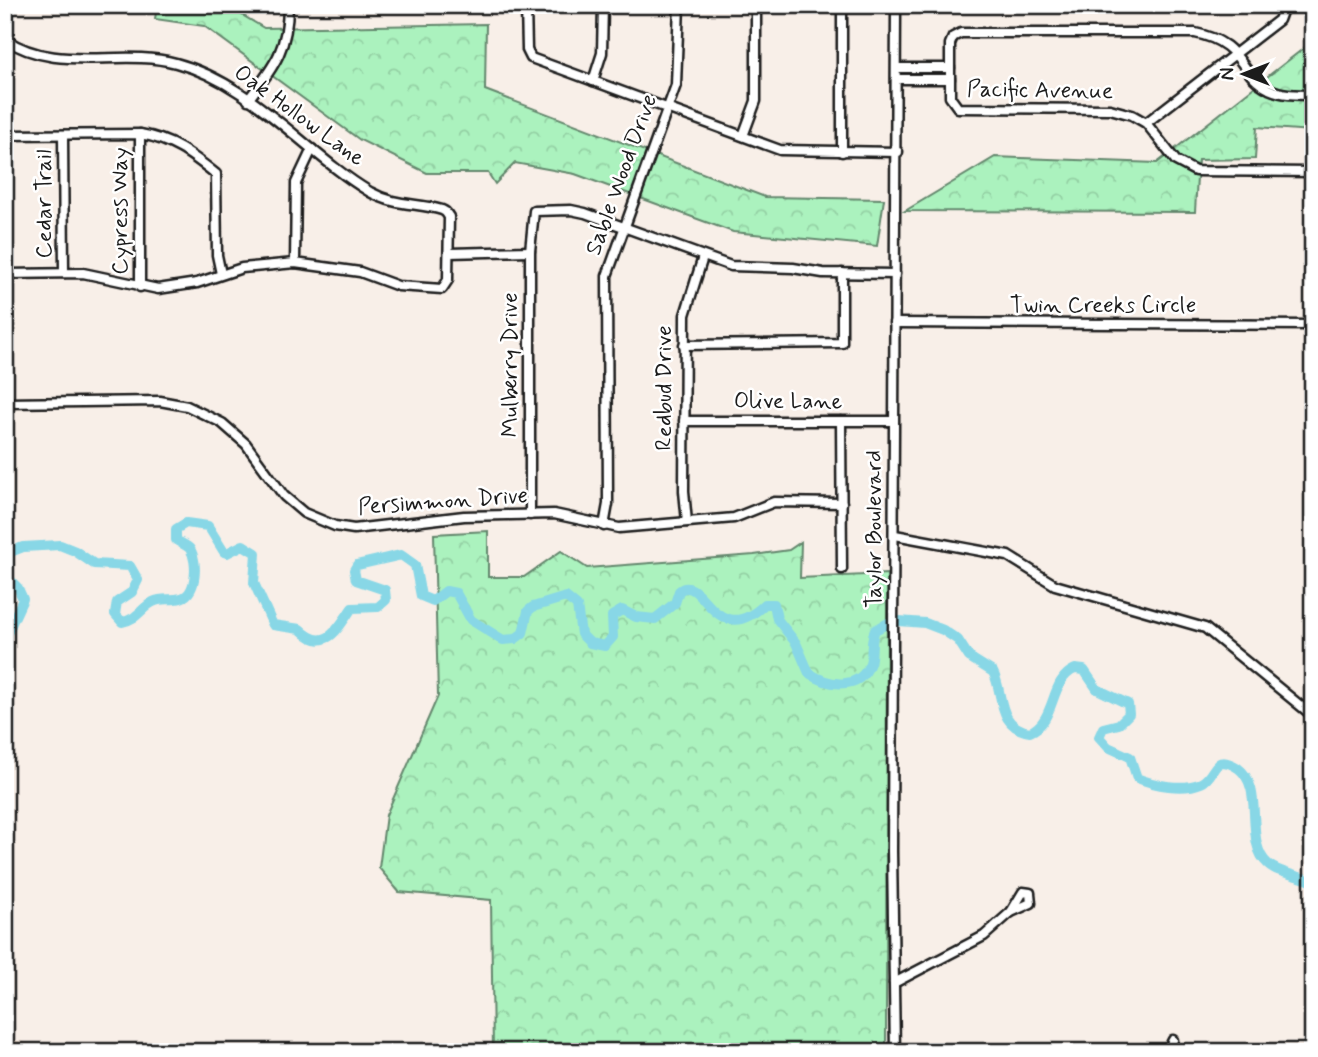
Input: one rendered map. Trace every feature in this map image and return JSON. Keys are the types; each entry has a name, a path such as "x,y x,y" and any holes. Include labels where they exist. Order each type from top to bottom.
{"street":[{"path":"248,100 274,67 284,48 288,5"},
{"path":"526,5 528,54 593,81 780,150 898,152"},
{"path":"593,81 602,53 603,5"},
{"name":"Sable Wood Drive","path":"604,526 608,504 607,276 679,71 679,5"},
{"path":"743,136 756,101 756,5"},
{"path":"842,5 842,152"},
{"name":"Taylor Boulevard","path":"895,1052 892,851 895,536 893,421 898,152 896,5"},
{"path":"1146,123 1279,20 1283,9"},
{"path":"897,79 950,79 953,37 961,33 1195,33 1226,44 1260,83 1270,90 1313,95"},
{"name":"Oak Hollow Lane","path":"5,39 25,50 50,57 157,58 215,78 373,193 407,206 446,212 449,217 449,253"},
{"path":"897,68 950,68"},
{"name":"Pacific Avenue","path":"950,79 950,97 954,106 970,110 1110,109 1132,115 1146,123 1176,161 1195,171 1313,172"},
{"path":"5,135 140,134 179,146 216,174 217,255 221,274"},
{"name":"Cypress Way","path":"140,134 140,287"},
{"name":"Cedar Trail","path":"63,135 64,272"},
{"path":"295,262 296,183 312,149"},
{"name":"Mulberry Drive","path":"530,515 532,214 538,210 571,209 623,226"},
{"path":"623,226 703,257 742,268 895,274"},
{"path":"5,274 64,272 101,276 140,287 179,287 267,264 295,262 360,272 412,289 442,289 447,286 449,253 530,251"},
{"name":"Redbud Drive","path":"687,522 684,345 687,304 703,257"},
{"path":"684,345 842,343 842,273"},
{"name":"Twin Creeks Circle","path":"894,323 1313,325"},
{"name":"Persimmon Drive","path":"5,403 160,401 196,409 222,423 246,444 284,496 304,513 335,526 372,529 464,516 565,514 619,528 734,518 774,502 842,503"},
{"name":"Olive Lane","path":"684,421 893,421"},
{"path":"841,421 842,569"},
{"path":"895,536 1008,556 1055,585 1198,625 1217,635 1313,716"},
{"path":"894,983 984,936 1011,912"},
{"path":"1167,1052 1173,1040"}],"shaded area":[{"path":"5,1038 65,1052 5,1052"}],"green space":[{"path":"157,5 225,5 264,28 486,24 485,90 765,197 884,199 877,246 733,232 575,174 515,163 495,184 488,173 427,173 360,140 204,26 155,19"},
{"path":"1313,41 1311,131 1257,127 1255,159 1198,160 1195,212 905,211 995,157 1157,163"},
{"path":"488,531 488,577 524,577 561,551 587,568 754,555 789,550 801,542 800,578 887,574 886,1052 493,1052 491,900 399,892 379,868 386,815 438,696 434,534"}],"waterway":[{"path":"5,554 23,547 60,545 94,564 130,566 138,580 132,592 117,602 115,614 122,622 131,619 153,602 186,595 195,576 193,554 187,546 176,540 176,529 186,523 208,526 224,552 243,545 256,553 254,583 273,625 300,629 317,639 323,639 336,631 352,608 378,607 386,600 385,590 356,580 354,570 357,565 401,555 415,565 421,596 433,601 446,591 456,593 471,620 503,640 515,639 523,633 528,611 533,607 566,597 577,606 581,634 590,643 605,646 613,637 612,616 622,610 636,617 655,619 675,603 679,591 687,588 695,591 722,616 733,620 748,617 765,604 774,604 777,619 796,643 809,673 834,683 851,682 865,672 870,663 875,630 892,621"},
{"path":"5,575 18,588 23,599 5,638"},
{"path":"899,621 925,623 958,640 969,657 993,672 1003,708 1011,723 1030,732 1045,719 1056,691 1067,674 1075,669 1084,670 1097,689 1128,704 1129,714 1119,724 1103,728 1099,737 1108,747 1130,757 1137,778 1160,785 1186,787 1206,780 1219,763 1230,763 1246,777 1251,788 1257,843 1261,854 1273,867 1313,882"}]}
